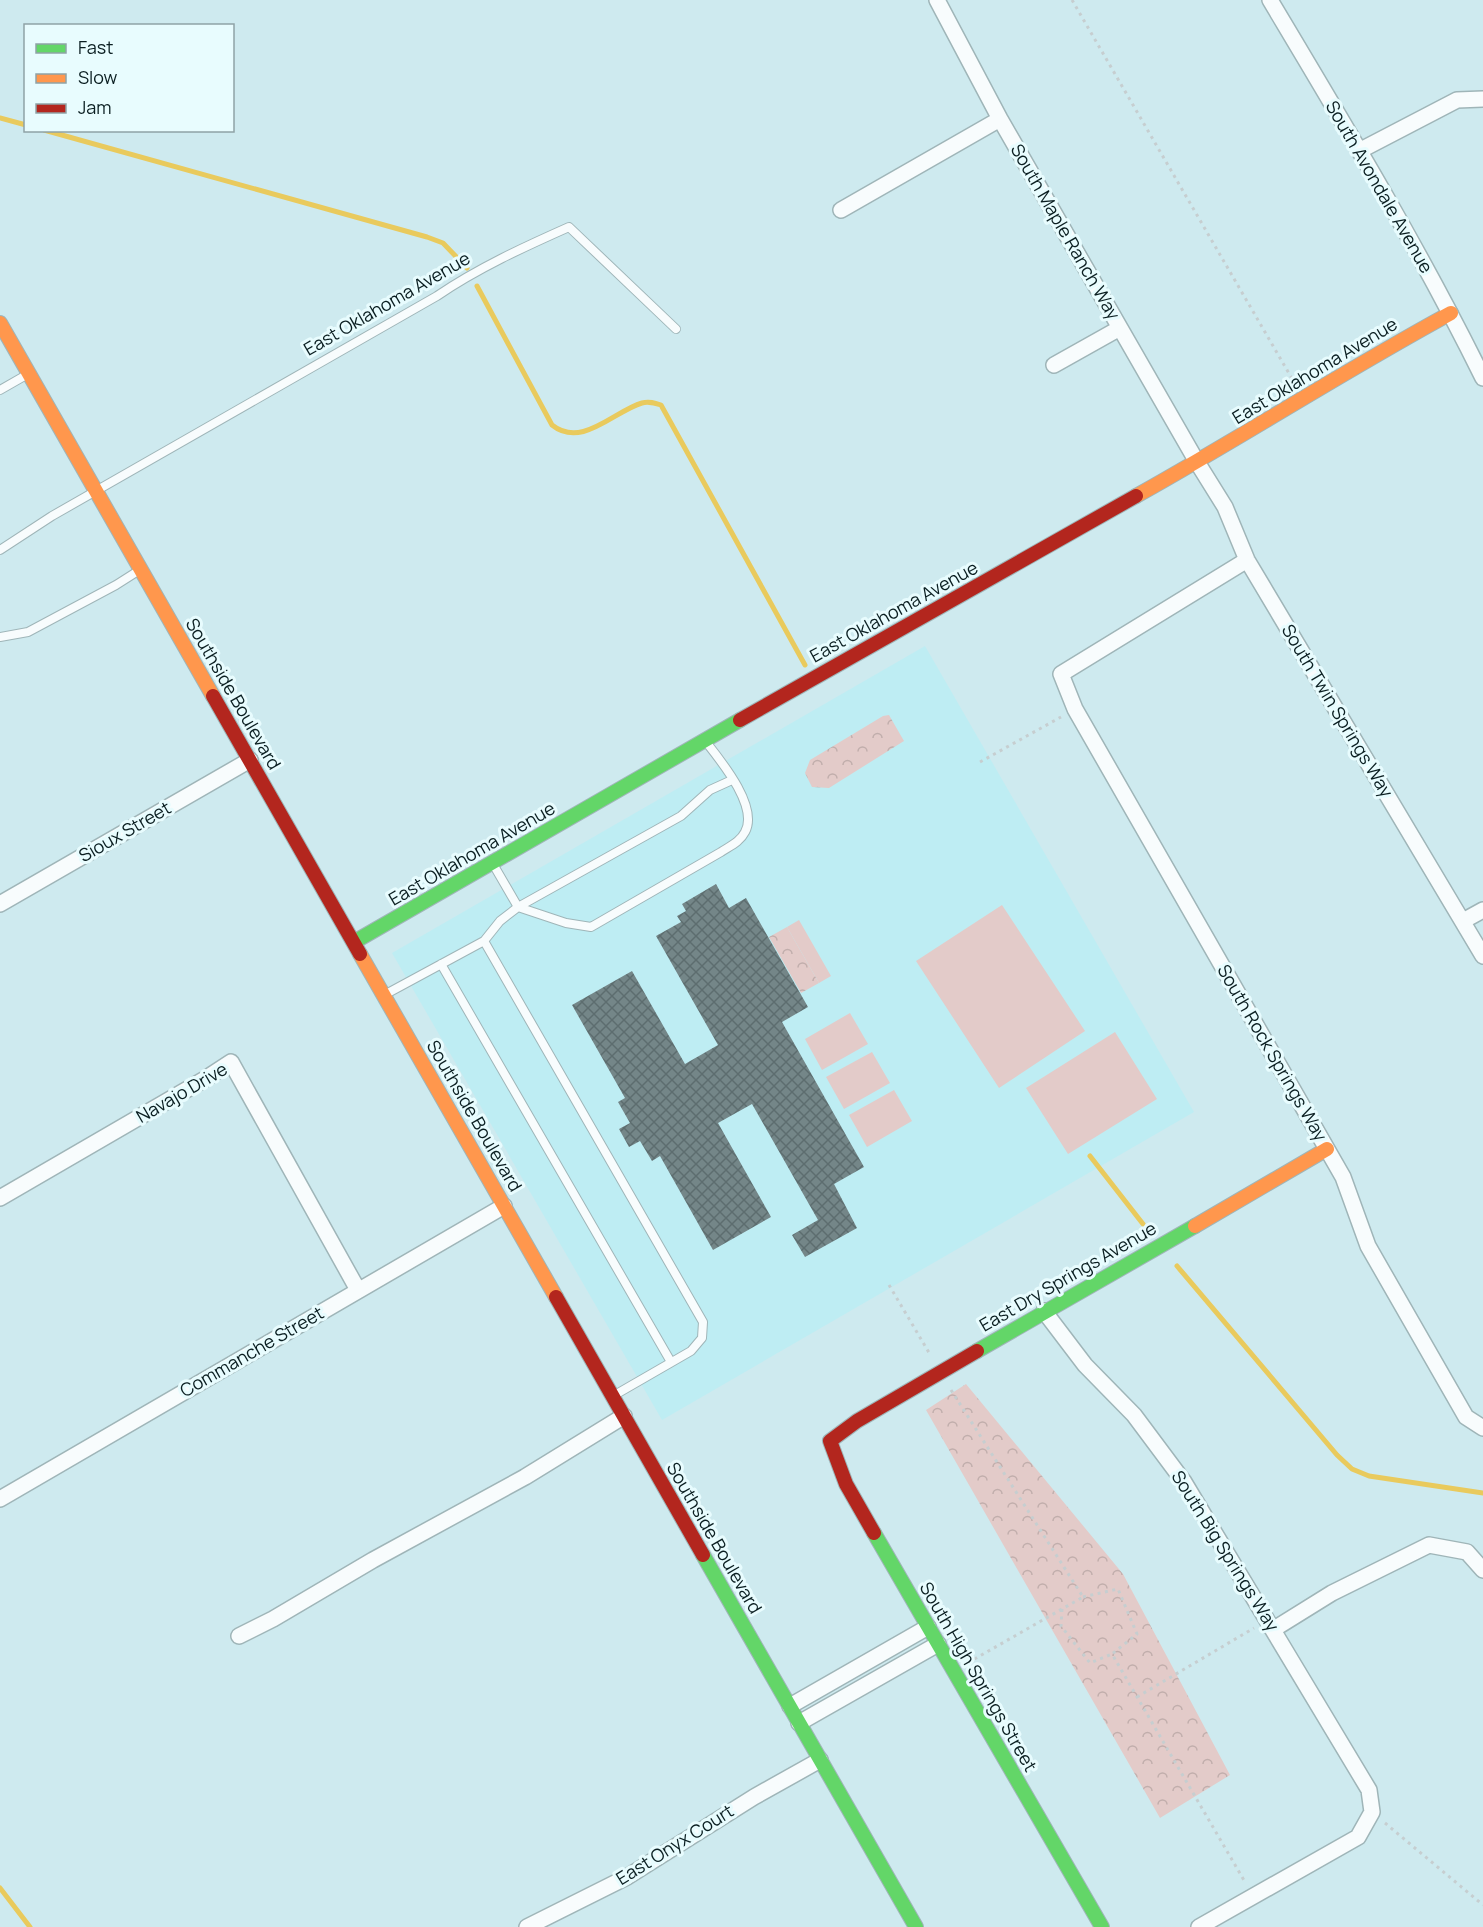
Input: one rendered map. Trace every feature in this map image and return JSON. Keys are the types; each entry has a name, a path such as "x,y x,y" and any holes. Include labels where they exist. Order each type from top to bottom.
{"street":[{"name":"South Maple Ranch Way","path":"937,0 1000,119 1197,462"},
{"name":"South Avondale Avenue","path":"1270,0 1451,313 1483,378"},
{"path":"1359,151 1456,100 1483,99"},
{"path":"841,210 1000,119"},
{"name":"East Oklahoma Avenue","path":"354,942 705,740 1197,462 1302,398 1451,313"},
{"name":"Southside Boulevard","path":"0,322 916,1927"},
{"path":"1054,365 1120,328"},
{"name":"South Twin Springs Way","path":"1197,462 1225,507 1247,560 1483,956"},
{"name":"South Rock Springs Way","path":"1247,560 1061,674 1075,709 1343,1177 1374,1256 1466,1417 1483,1428"},
{"name":"Sioux Street","path":"0,904 250,760"},
{"path":"1463,921 1483,910"},
{"name":"Navajo Drive","path":"0,1197 231,1062 358,1290"},
{"name":"East Dry Springs Avenue","path":"830,1442 857,1421 940,1372 1327,1149"},
{"name":"Commanche Street","path":"0,1499 504,1206"},
{"name":"South Big Springs Way","path":"1044,1311 1085,1365 1134,1416 1184,1482 1369,1790 1372,1812"},
{"path":"240,1636 525,1477 624,1416"},
{"name":"South High Springs Street","path":"830,1442 846,1484 1102,1927"},
{"path":"1271,1624 1429,1545 1467,1552 1483,1570"},
{"path":"790,1706 928,1627"},
{"path":"799,1723 938,1644"},
{"name":"East Onyx Court","path":"527,1927 627,1876 754,1797 820,1760"},
{"path":"1199,1927 1358,1837 1372,1812"}],"lane":[{"name":"East Oklahoma Avenue","path":"96,491 458,282 520,249 569,227 676,329"},
{"path":"0,390 29,374"},
{"path":"0,550 96,491"},
{"path":"0,637 28,632 116,585 141,569"},
{"path":"492,862 518,907 566,923 591,927 738,841 749,824 749,813 732,780 705,740"},
{"path":"384,995 484,941 500,921 518,907 681,816 710,790 732,780"},
{"path":"484,941 703,1322 702,1338 691,1351 613,1396"},
{"path":"441,964 671,1362"}],"path":[{"path":"1071,0 1302,398"},
{"path":"980,762 1075,709"},
{"path":"890,1285 940,1372 1083,1597"},
{"path":"954,1671 1062,1609 1083,1597 1118,1589 1137,1634 1112,1654 1089,1663 1061,1626 1062,1609"},
{"path":"1137,1697 1271,1624"},
{"path":"1112,1654 1253,1897"},
{"path":"1372,1812 1483,1905"}],"shaded area":[{"path":"925,646 1194,1112 662,1420 392,953"}],"green space":[{"path":"889,715 904,741 829,788 812,787 805,773 810,760 883,716"},
{"path":"1002,905 1085,1031 999,1088 916,961"},
{"path":"799,920 831,976 819,983 787,927"},
{"path":"787,927 819,983 801,993 769,937"},
{"path":"850,1013 868,1044 822,1070 805,1039"},
{"path":"1115,1032 1157,1099 1068,1154 1026,1088"},
{"path":"872,1052 890,1083 844,1109 826,1077"},
{"path":"894,1090 912,1121 867,1147 849,1115"},
{"path":"966,1384 1123,1574 1230,1775 1160,1818 926,1410"}],"building":[{"path":"716,884 729,908 746,898 808,1007 782,1022 864,1167 834,1184 857,1228 805,1257 792,1235 818,1220 752,1104 718,1123 771,1217 713,1250 660,1156 652,1161 640,1141 629,1147 619,1129 630,1123 618,1102 625,1098 572,1005 632,971 685,1064 718,1045 656,936 681,922 677,916 686,911 682,904"}],"waterway":[{"path":"0,118 24,124"},
{"path":"51,132 427,237 443,243 467,268"},
{"path":"477,286 552,425 563,431 575,433 586,431 642,403 650,402 661,405 805,665"},
{"path":"1090,1156 1143,1224"},
{"path":"1177,1266 1337,1455 1352,1469 1369,1476 1483,1493"},
{"path":"0,1888 30,1927"}],"traffic: fast":[{"path":"354,942 740,720"},
{"path":"977,1351 1195,1226"},
{"path":"874,1533 1102,1927"},
{"path":"703,1555 916,1927"}],"traffic: slow":[{"path":"1136,496 1451,313"},
{"path":"0,323 213,696"},
{"path":"360,954 556,1297"},
{"path":"1195,1226 1327,1149"}],"traffic: jam":[{"path":"740,720 1136,496"},
{"path":"213,696 360,954"},
{"path":"556,1297 703,1555"},
{"path":"874,1533 846,1484 830,1441 857,1421 977,1351"}]}
